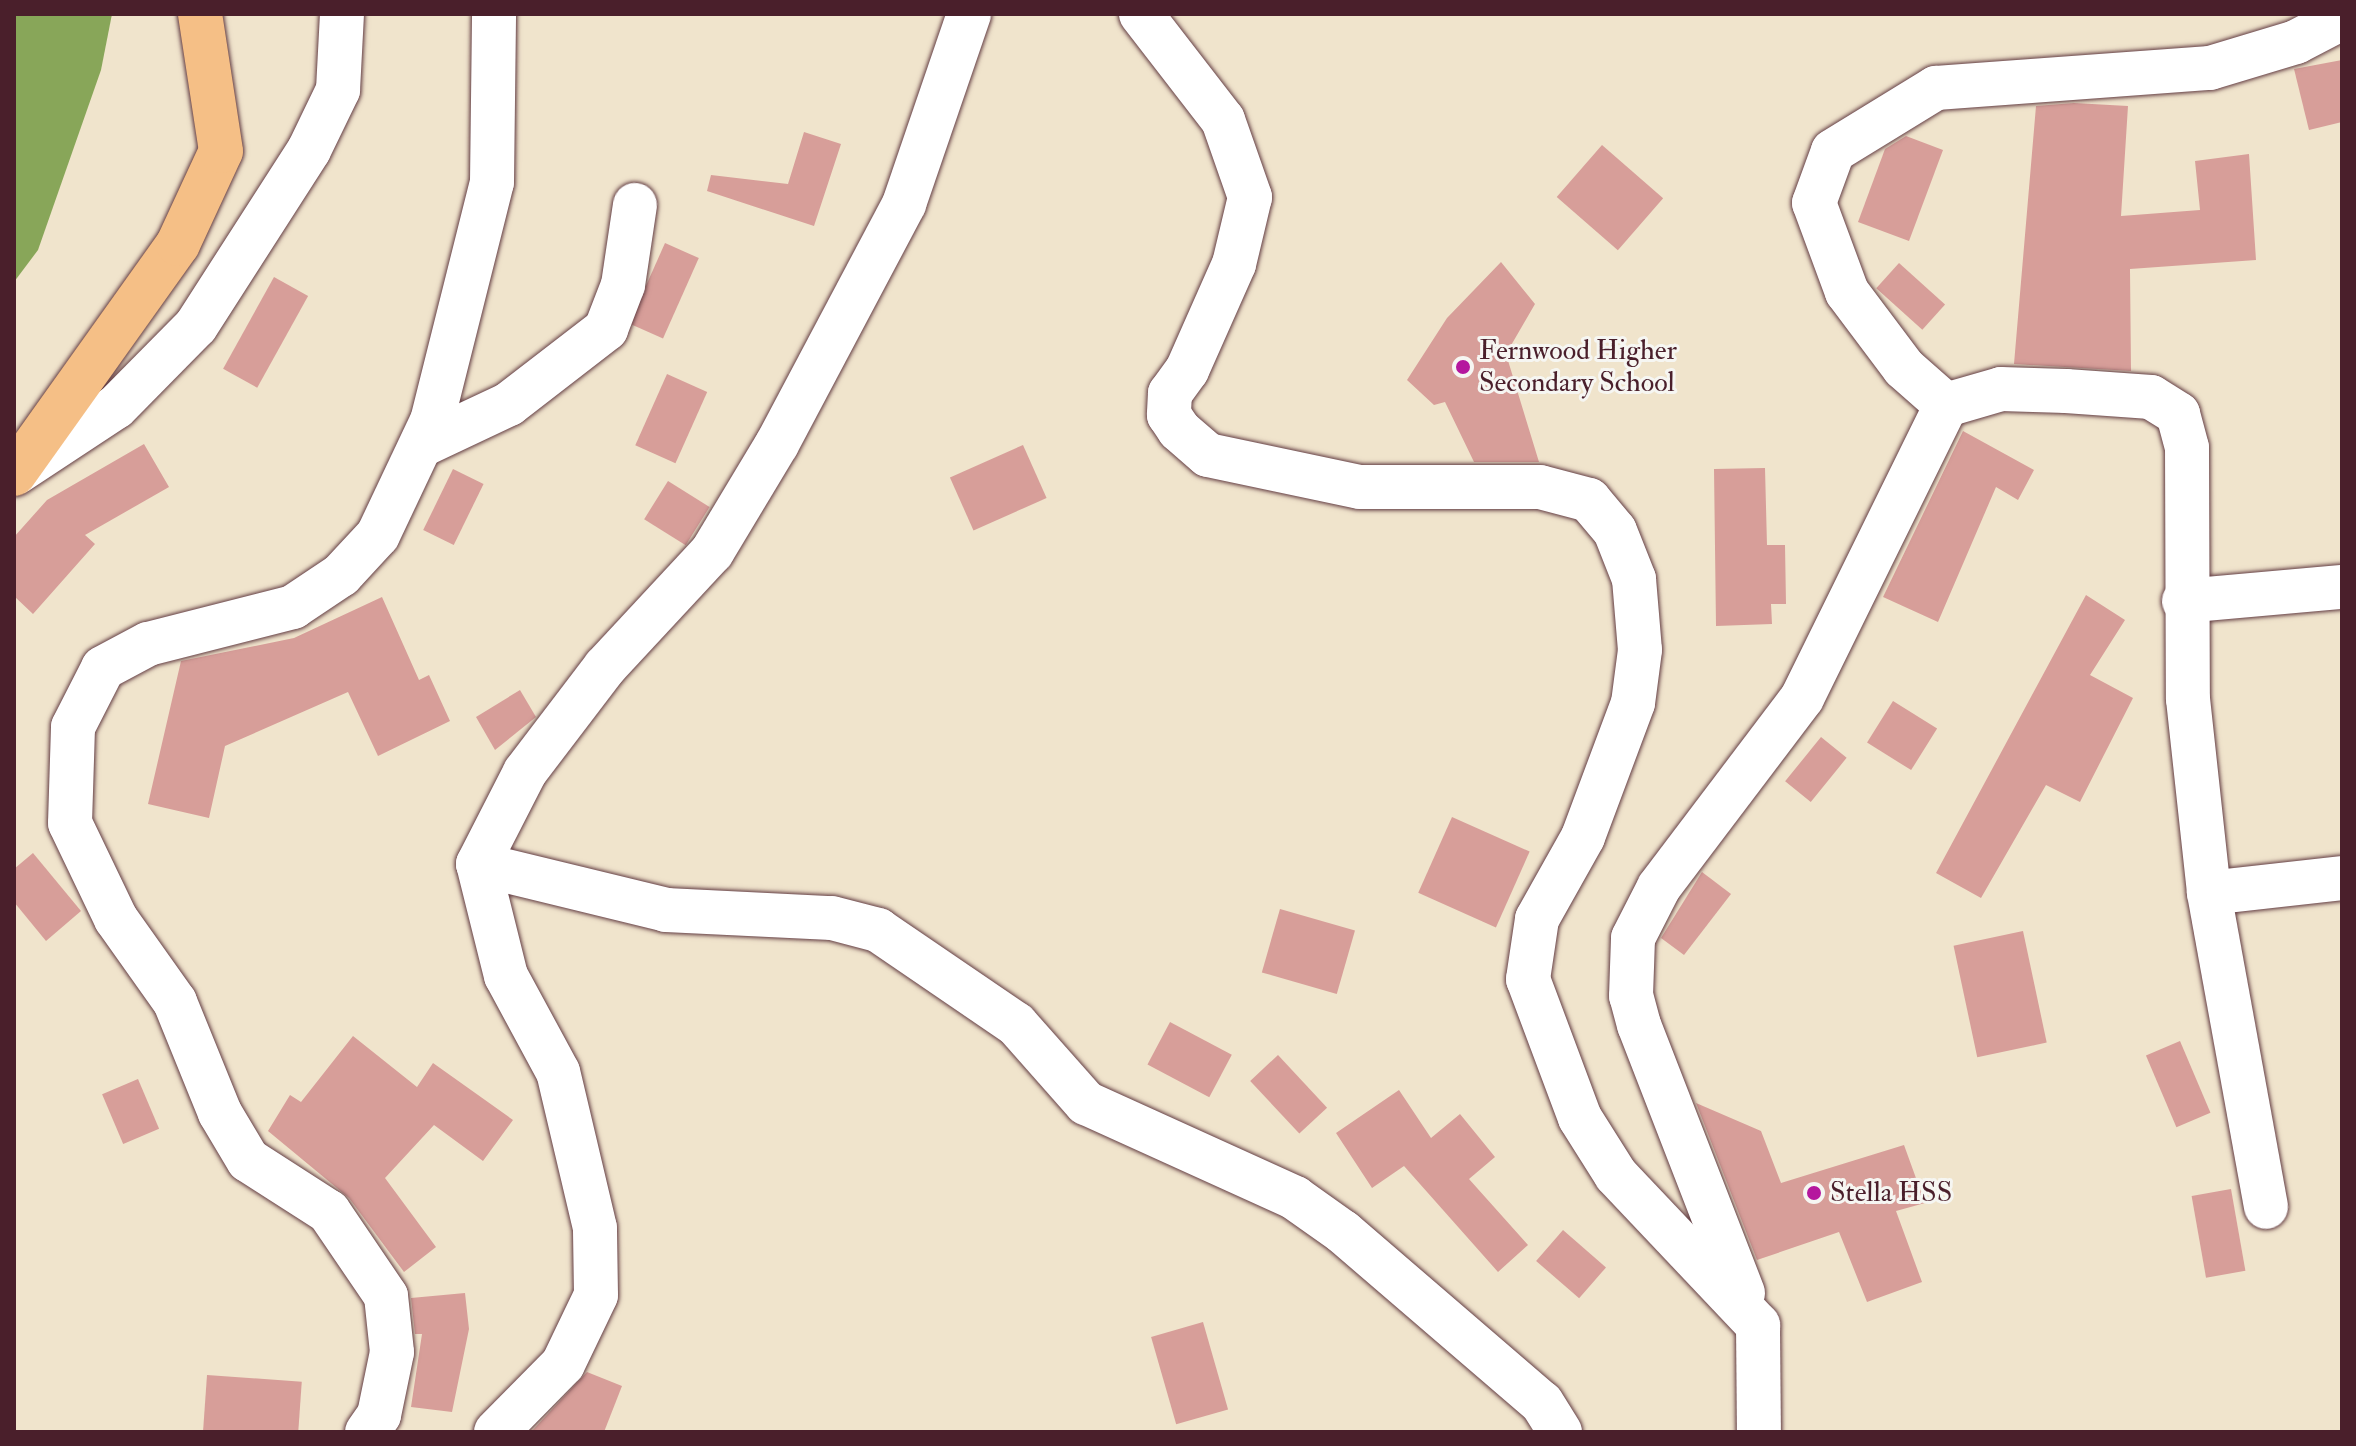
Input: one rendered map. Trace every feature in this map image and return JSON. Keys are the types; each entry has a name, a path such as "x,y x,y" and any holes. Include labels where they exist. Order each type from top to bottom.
{"main road":[{"path":"15,474 178,244 221,151 200,14"}],"street":[{"path":"15,474 116,407 196,326 309,150 338,90 342,14"},
{"path":"367,1432 379,1415 392,1352 386,1296 329,1212 248,1160 220,1113 175,1002 116,919 70,823 73,727 103,668 148,644 293,607 341,575 378,535 422,445 492,182 494,14"},
{"path":"496,1432 563,1364 596,1295 595,1228 558,1072 506,976 478,864 525,772 605,667 712,552 777,444 904,204 969,14"},
{"path":"1141,14 1223,120 1250,197 1234,264 1170,393 1169,415 1179,430 1208,455 1360,487 1540,487 1589,500 1615,531 1634,579 1640,650 1633,703 1583,837 1537,919 1528,979 1580,1118 1616,1175 1758,1325"},
{"path":"1946,405 1904,368 1847,292 1814,203 1833,151 1936,88 2210,68 2296,42 2342,18"},
{"path":"422,445 509,404 606,329 623,285 635,205"},
{"path":"1759,1432 1758,1325 1712,1227 1639,1025 1633,938 1659,887 1802,698 1946,405 2001,389 2066,391 2151,397 2178,414 2187,448 2184,601 2209,893 2266,1207"},
{"path":"2184,601 2342,587"},
{"path":"478,864 666,910 832,918 878,930 1016,1024 1086,1103 1295,1198 1331,1224 1542,1403 1560,1432"},
{"path":"2209,893 2342,878"}],"green space":[{"path":"14,14 112,14 101,70 38,250 14,282"}],"building":[{"path":"2342,60 2342,122 2309,130 2294,69"},
{"path":"2074,103 2128,106 2121,216 2200,210 2195,161 2249,154 2256,260 2130,269 2131,371 2014,364 2036,106"},
{"path":"804,132 841,144 814,226 707,191 711,175 788,184"},
{"path":"1906,136 1943,150 1909,241 1858,222 1885,149"},
{"path":"1602,145 1663,198 1618,250 1557,197"},
{"path":"665,243 699,258 663,338 629,323"},
{"name":"Fernwood Higher Secondary School","path":"1501,262 1535,304 1506,354 1539,462 1474,462 1445,402 1434,405 1407,380 1447,318"},
{"path":"1899,263 1945,304 1922,330 1876,288"},
{"path":"274,277 308,296 257,388 223,369"},
{"path":"667,374 707,392 675,463 635,445"},
{"path":"1963,431 2034,470 2018,500 1996,487 1938,622 1883,597"},
{"path":"144,444 169,487 85,535 95,544 33,614 14,596 14,537 47,500"},
{"path":"1023,445 1047,498 974,531 950,478"},
{"path":"1765,468 1767,545 1785,545 1786,604 1771,604 1772,624 1716,626 1714,469"},
{"path":"453,469 484,484 454,545 423,530"},
{"path":"668,481 710,507 686,545 644,519"},
{"path":"2086,595 2125,620 2090,675 2133,698 2080,802 2046,785 1981,898 1936,873"},
{"path":"382,597 419,680 429,675 450,721 378,756 348,692 225,746 209,818 148,804 181,661 294,638"},
{"path":"520,690 536,717 495,750 476,717"},
{"path":"1893,701 1937,729 1911,770 1867,743"},
{"path":"1821,737 1847,758 1811,802 1785,781"},
{"path":"1452,817 1530,852 1496,927 1418,893"},
{"path":"33,853 81,911 46,941 14,902 14,869"},
{"path":"1702,872 1731,894 1684,955 1661,938"},
{"path":"1280,909 1355,930 1337,994 1262,972"},
{"path":"2023,931 2047,1043 1977,1057 1954,946"},
{"path":"1170,1022 1232,1055 1209,1097 1147,1064"},
{"path":"353,1036 417,1087 433,1063 513,1120 483,1161 434,1125 385,1178 436,1247 404,1272 349,1198 268,1131 290,1095 301,1102"},
{"path":"2180,1041 2210,1113 2176,1127 2146,1055"},
{"path":"1278,1055 1327,1108 1299,1134 1250,1081"},
{"path":"138,1079 159,1129 123,1144 102,1094"},
{"path":"1399,1090 1431,1138 1460,1114 1495,1157 1469,1179 1528,1245 1498,1272 1404,1166 1372,1188 1336,1133"},
{"name":"Stella HSS","path":"1696,1103 1761,1131 1781,1183 1904,1145 1925,1203 1896,1211 1922,1282 1867,1302 1839,1232 1757,1260"},
{"path":"2231,1189 2245,1271 2206,1278 2192,1196"},
{"path":"1563,1230 1606,1267 1579,1298 1536,1261"},
{"path":"465,1293 469,1329 452,1412 411,1407 422,1334 415,1334 411,1298"},
{"path":"1203,1322 1228,1409 1176,1424 1151,1337"},
{"path":"587,1372 622,1386 604,1432 531,1432"},
{"path":"207,1375 302,1382 298,1432 203,1432"}],"place":[{"name":"Fernwood Higher Secondary School","path":"1463,367"},
{"name":"Stella HSS","path":"1814,1193"}]}
